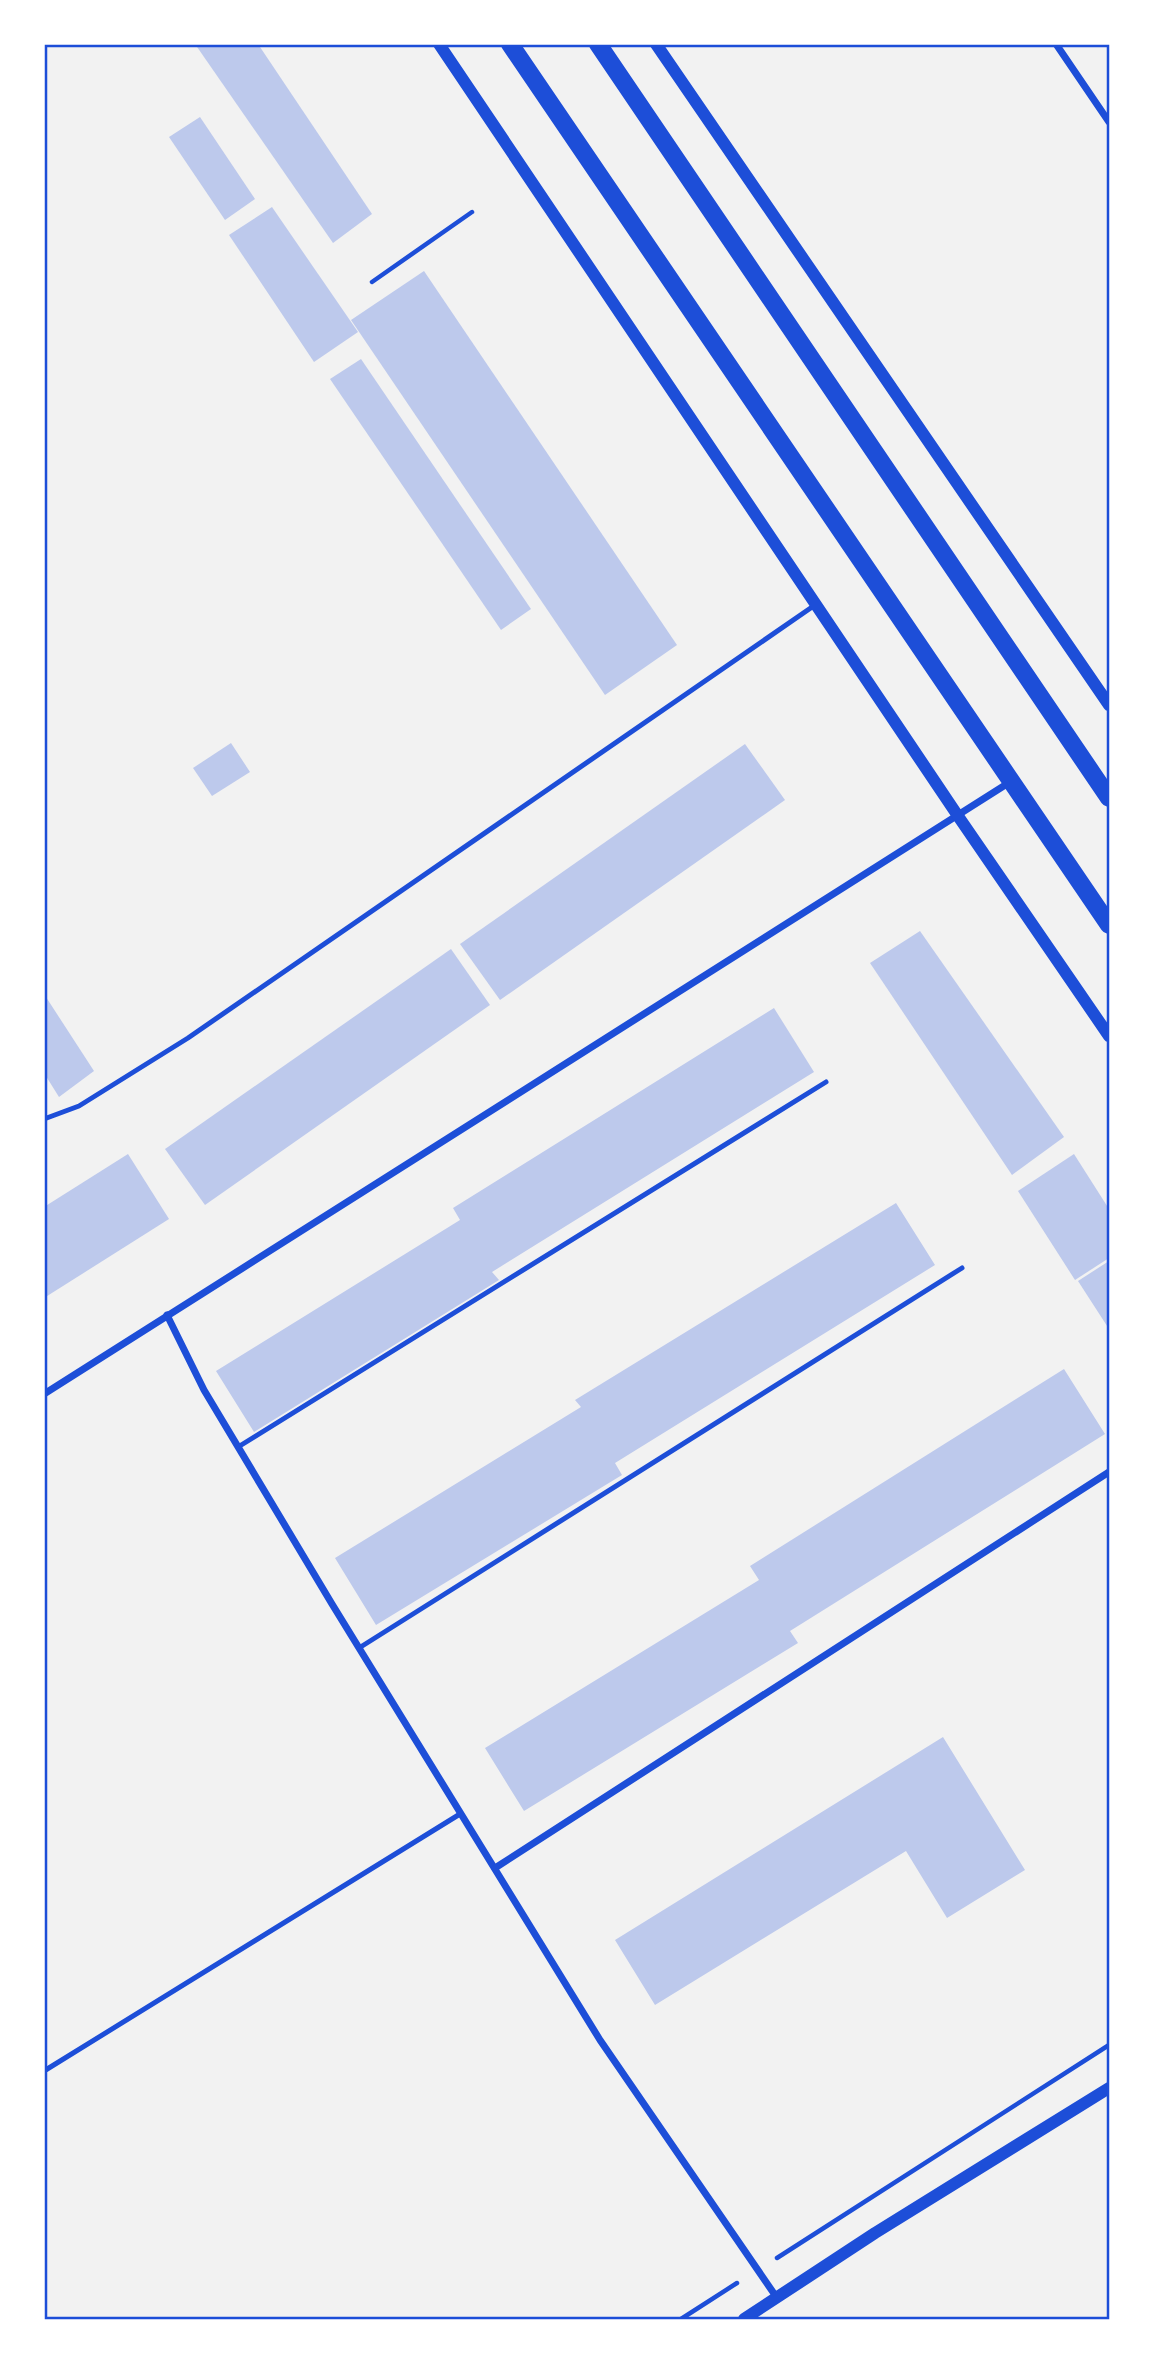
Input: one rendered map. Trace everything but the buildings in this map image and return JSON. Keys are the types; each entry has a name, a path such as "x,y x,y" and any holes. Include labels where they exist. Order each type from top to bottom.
{"main road":[{"path":"510,44 1109,925"},
{"path":"598,44 1109,797"}],"street":[{"path":"439,44 1109,1036"},
{"path":"656,44 1109,705"},
{"path":"1056,44 1109,122"},
{"path":"44,1394 1011,782"},
{"path":"167,1315 204,1390 238,1447 600,2040 777,2298"},
{"path":"495,1868 1109,1472"},
{"path":"744,2319 875,2233 1109,2088"}],"lane":[{"path":"44,1119 79,1106 188,1038 816,605"},
{"path":"238,1447 826,1082"},
{"path":"359,1648 962,1268"},
{"path":"44,2071 460,1814"}],"path":[{"path":"372,282 472,212"},
{"path":"681,2319 1109,2045"}]}
